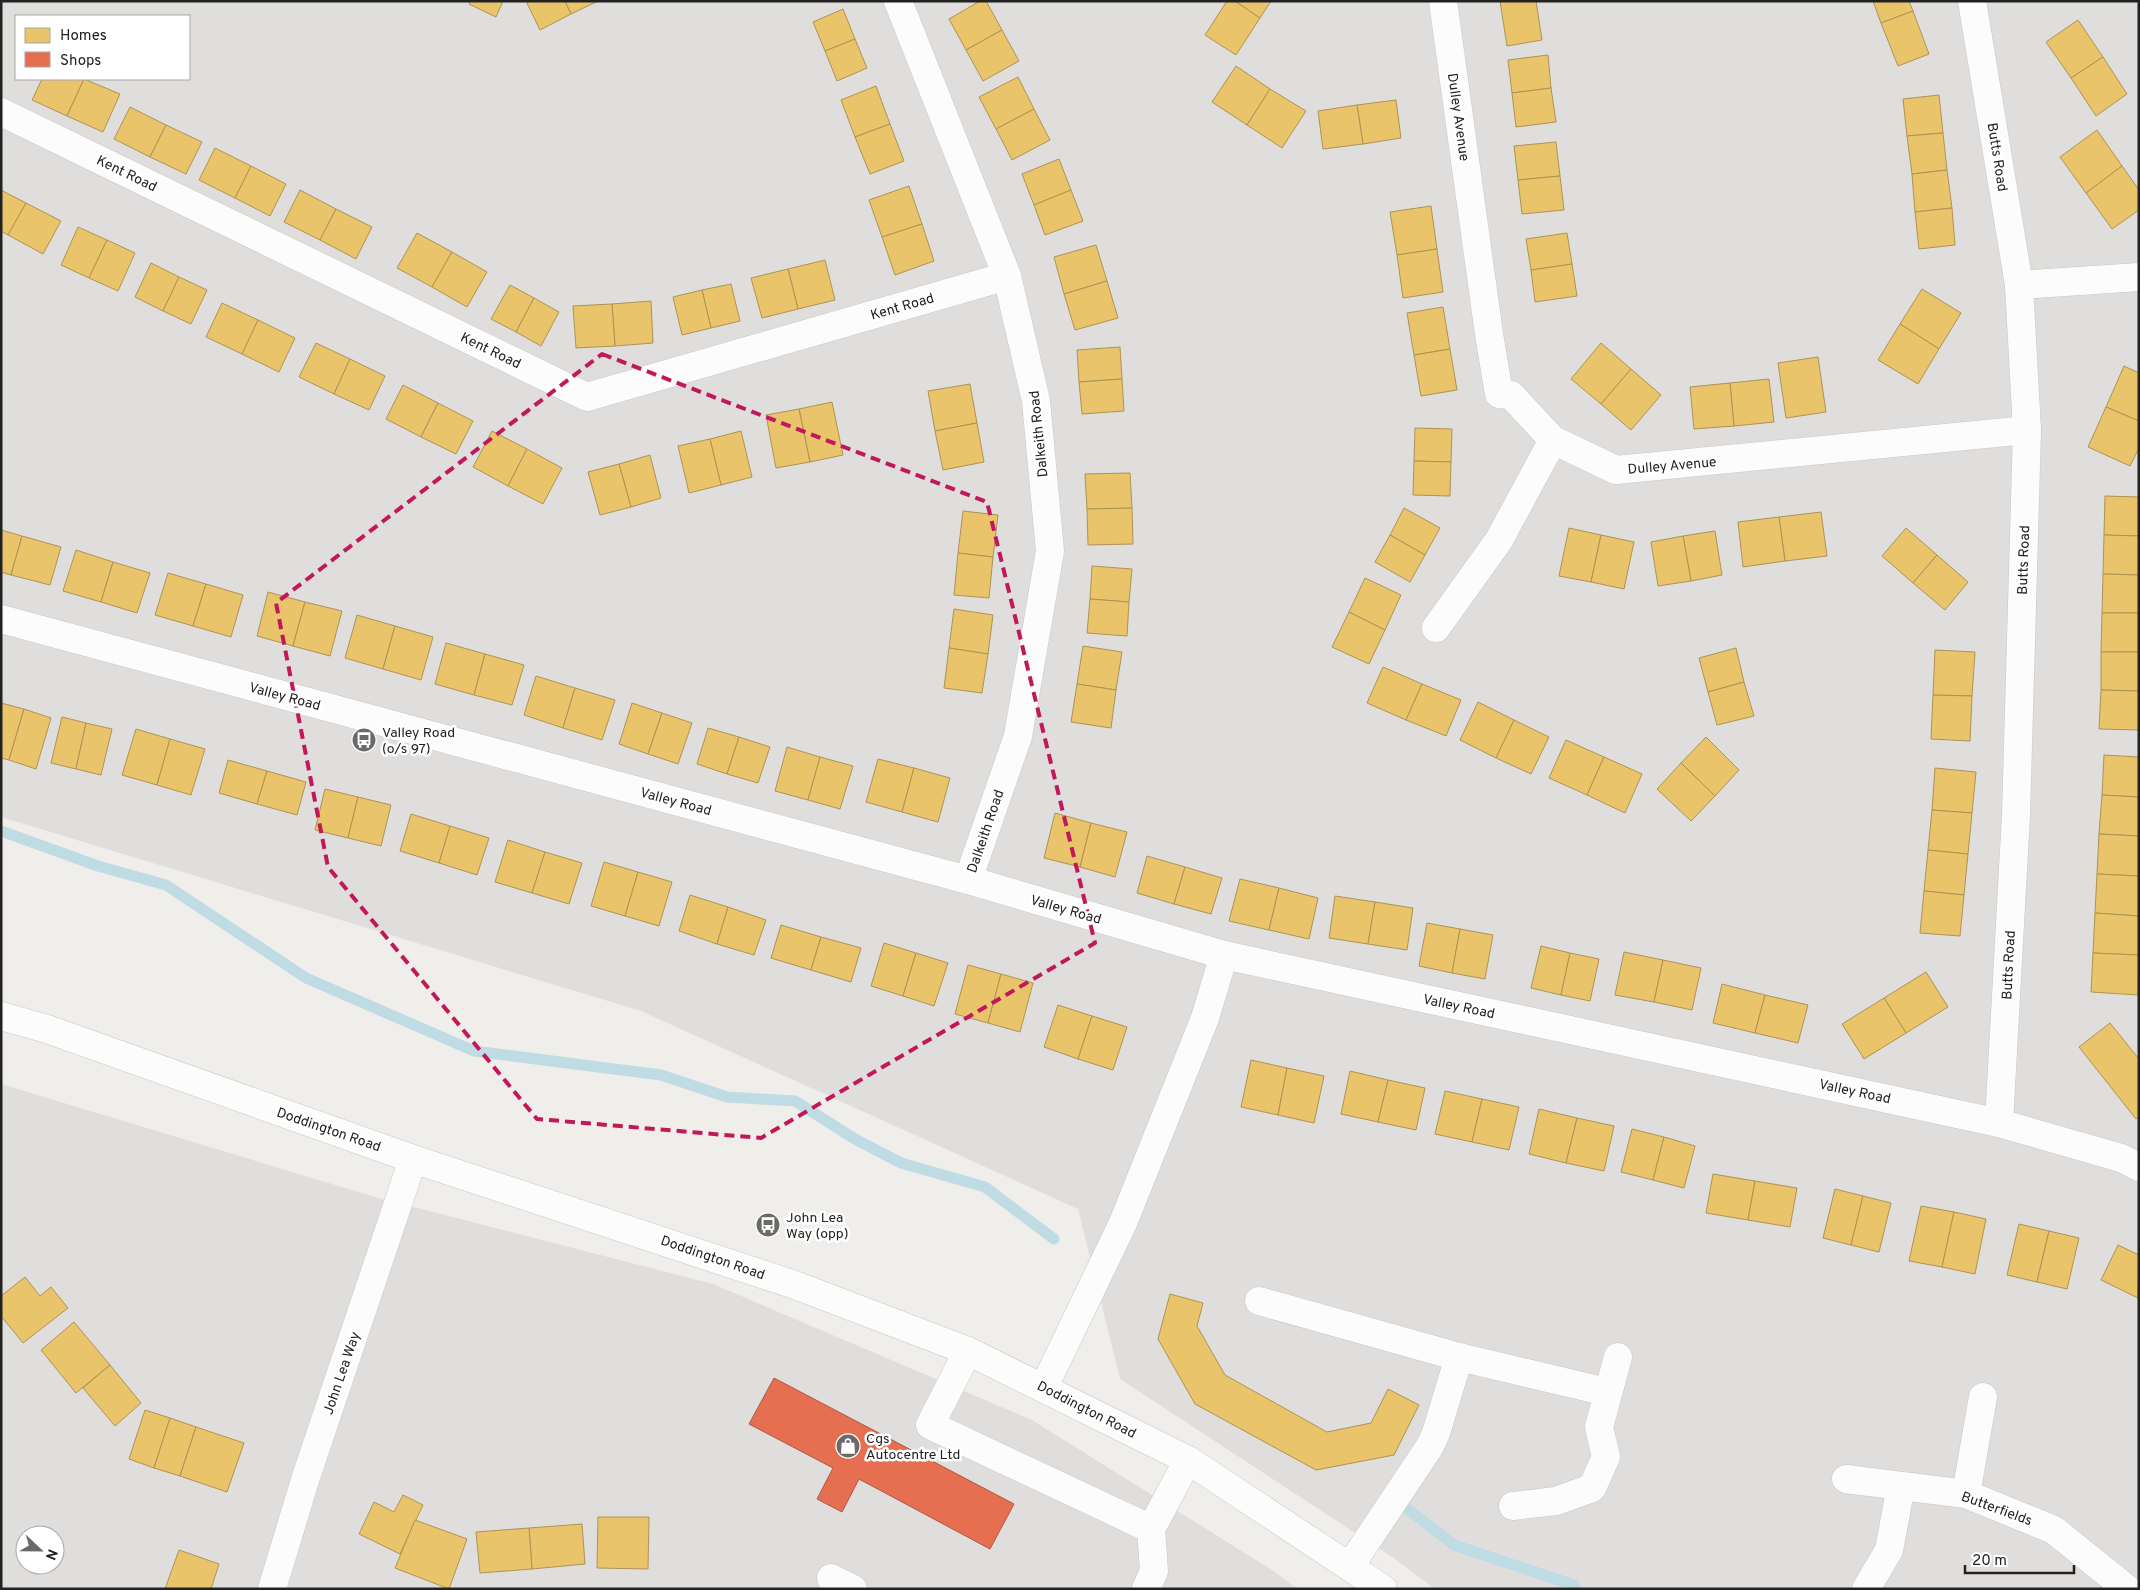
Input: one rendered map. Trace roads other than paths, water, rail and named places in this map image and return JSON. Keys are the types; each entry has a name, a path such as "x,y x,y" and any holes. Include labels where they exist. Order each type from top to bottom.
{"street":[{"name":"Dalkeith Road","path":"898,1 1007,276 1036,400 1050,551 1018,736 968,880"},
{"name":"Dulley Avenue","path":"1443,1 1488,334 1499,394 1511,395 1554,440 1616,470 2026,430"},
{"name":"Butts Road","path":"1972,1 2019,286 2026,430 2016,815 1999,1123"},
{"name":"Kent Road","path":"1,112 588,397 1007,276"},
{"path":"2019,286 2139,277"},
{"path":"1436,628 1499,540 1554,440"},
{"name":"Valley Road","path":"1,619 968,880 1224,954 1999,1123 2121,1158 2139,1167"},
{"path":"1044,1387 1123,1223 1204,1018 1224,954"},
{"name":"Doddington Road","path":"1,1016 66,1035 413,1159 786,1282 968,1350 1188,1460 1383,1589"},
{"name":"John Lea Way","path":"272,1589 305,1480 413,1159"},
{"path":"1258,1301 1459,1357 1607,1392"},
{"path":"968,1350 930,1426 1152,1529"},
{"path":"1350,1566 1430,1446 1436,1433 1459,1357"},
{"path":"1513,1506 1556,1501 1592,1488 1606,1457 1599,1427 1618,1357"},
{"path":"1966,1494 1983,1397"},
{"path":"1146,1589 1154,1571 1152,1529 1188,1460"},
{"name":"Butterfields","path":"1846,1479 1966,1494 2054,1530 2099,1580 2127,1589"},
{"path":"1866,1589 1889,1550 1901,1486"}],"waterway":[{"path":"1,831 98,866 166,885 306,978 474,1051 661,1075 727,1097 795,1101 855,1139 901,1163 985,1187 1054,1239"},
{"path":"1409,1510 1454,1545 1574,1585 1576,1589"}],"place":[{"name":"Valley Road (o/s 97)","path":"364,740"},
{"name":"John Lea Way (opp)","path":"768,1225"},
{"name":"Cgs Autocentre Ltd","path":"848,1446"}]}
